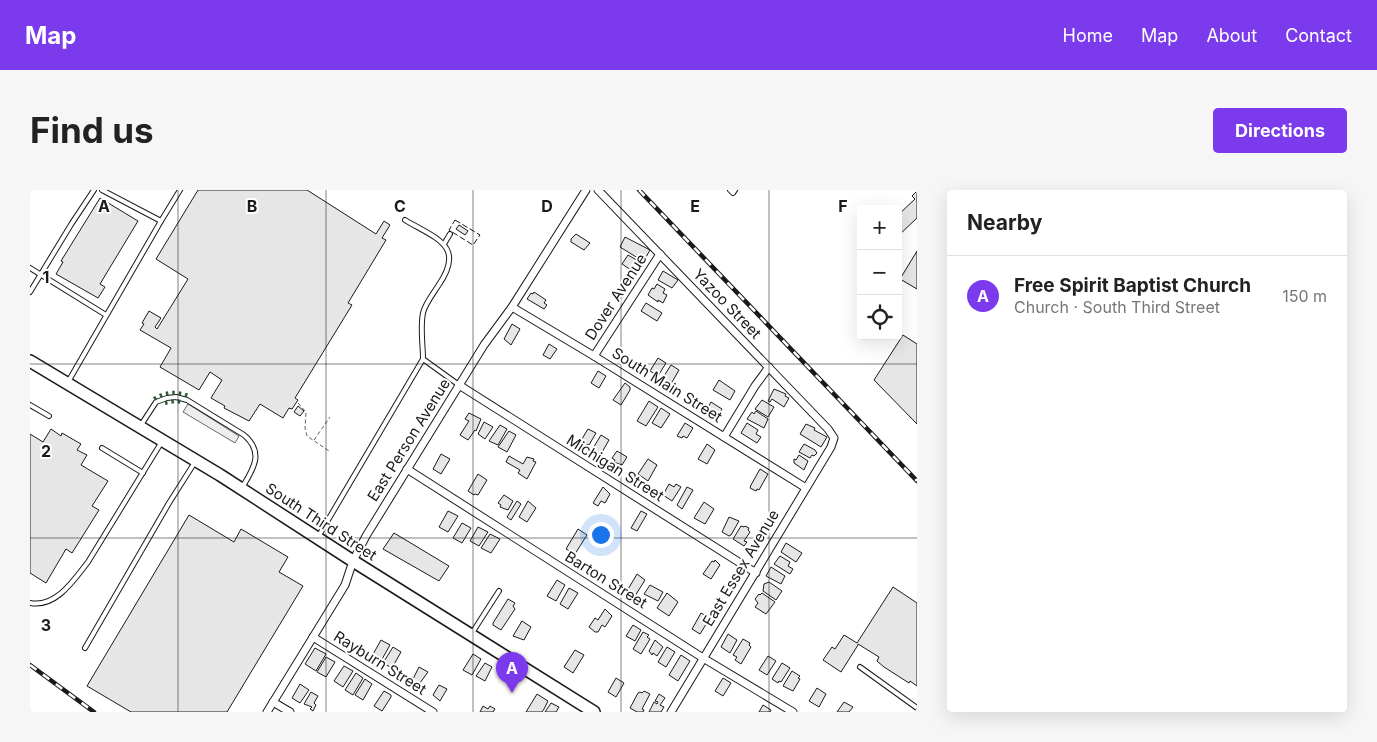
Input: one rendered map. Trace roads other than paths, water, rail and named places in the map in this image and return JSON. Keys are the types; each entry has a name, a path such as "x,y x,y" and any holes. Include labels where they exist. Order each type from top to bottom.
{"main road":[{"name":"South Third Street","path":"30,361 241,488 353,561 594,712"}],"street":[{"name":"East Person Avenue","path":"267,712 345,584 353,561 366,536 484,345 512,307 586,190"},
{"name":"Yazoo Street","path":"598,190 769,367 828,429 834,438"},
{"name":"Dover Avenue","path":"594,356 660,254"},
{"name":"South Main Street","path":"512,307 806,488"},
{"path":"724,437 755,386 769,367"},
{"name":"Michigan Street","path":"459,386 756,573"},
{"name":"East Essex Avenue","path":"671,712 831,447 834,438"},
{"name":"Barton Street","path":"407,469 703,658 792,712"},
{"name":"Rayburn Street","path":"313,637 433,712"},
{"path":"273,702 290,712"}],"lane":[{"path":"30,292 94,190"},
{"path":"102,190 161,221"},
{"path":"67,384 180,190"},
{"path":"730,190 733,193 735,190"},
{"path":"318,537 423,360 423,312 447,274 450,261 448,248 405,220"},
{"path":"444,244 450,234"},
{"path":"30,268 106,316"},
{"path":"423,360 459,386"},
{"path":"140,426 156,402 176,397 187,400 233,428 249,439 255,450 253,469 241,488"},
{"path":"30,405 48,416"},
{"path":"30,603 47,603 56,598 75,578 88,562 163,440"},
{"path":"102,448 143,473"},
{"path":"85,648 196,460"},
{"path":"470,635 498,590"},
{"path":"860,667 917,708"}],"railway":[{"path":"639,190 917,481"},
{"path":"30,665 94,712"}],"place":[{"name":"Free Spirit Baptist Church","path":"512,693"}]}
